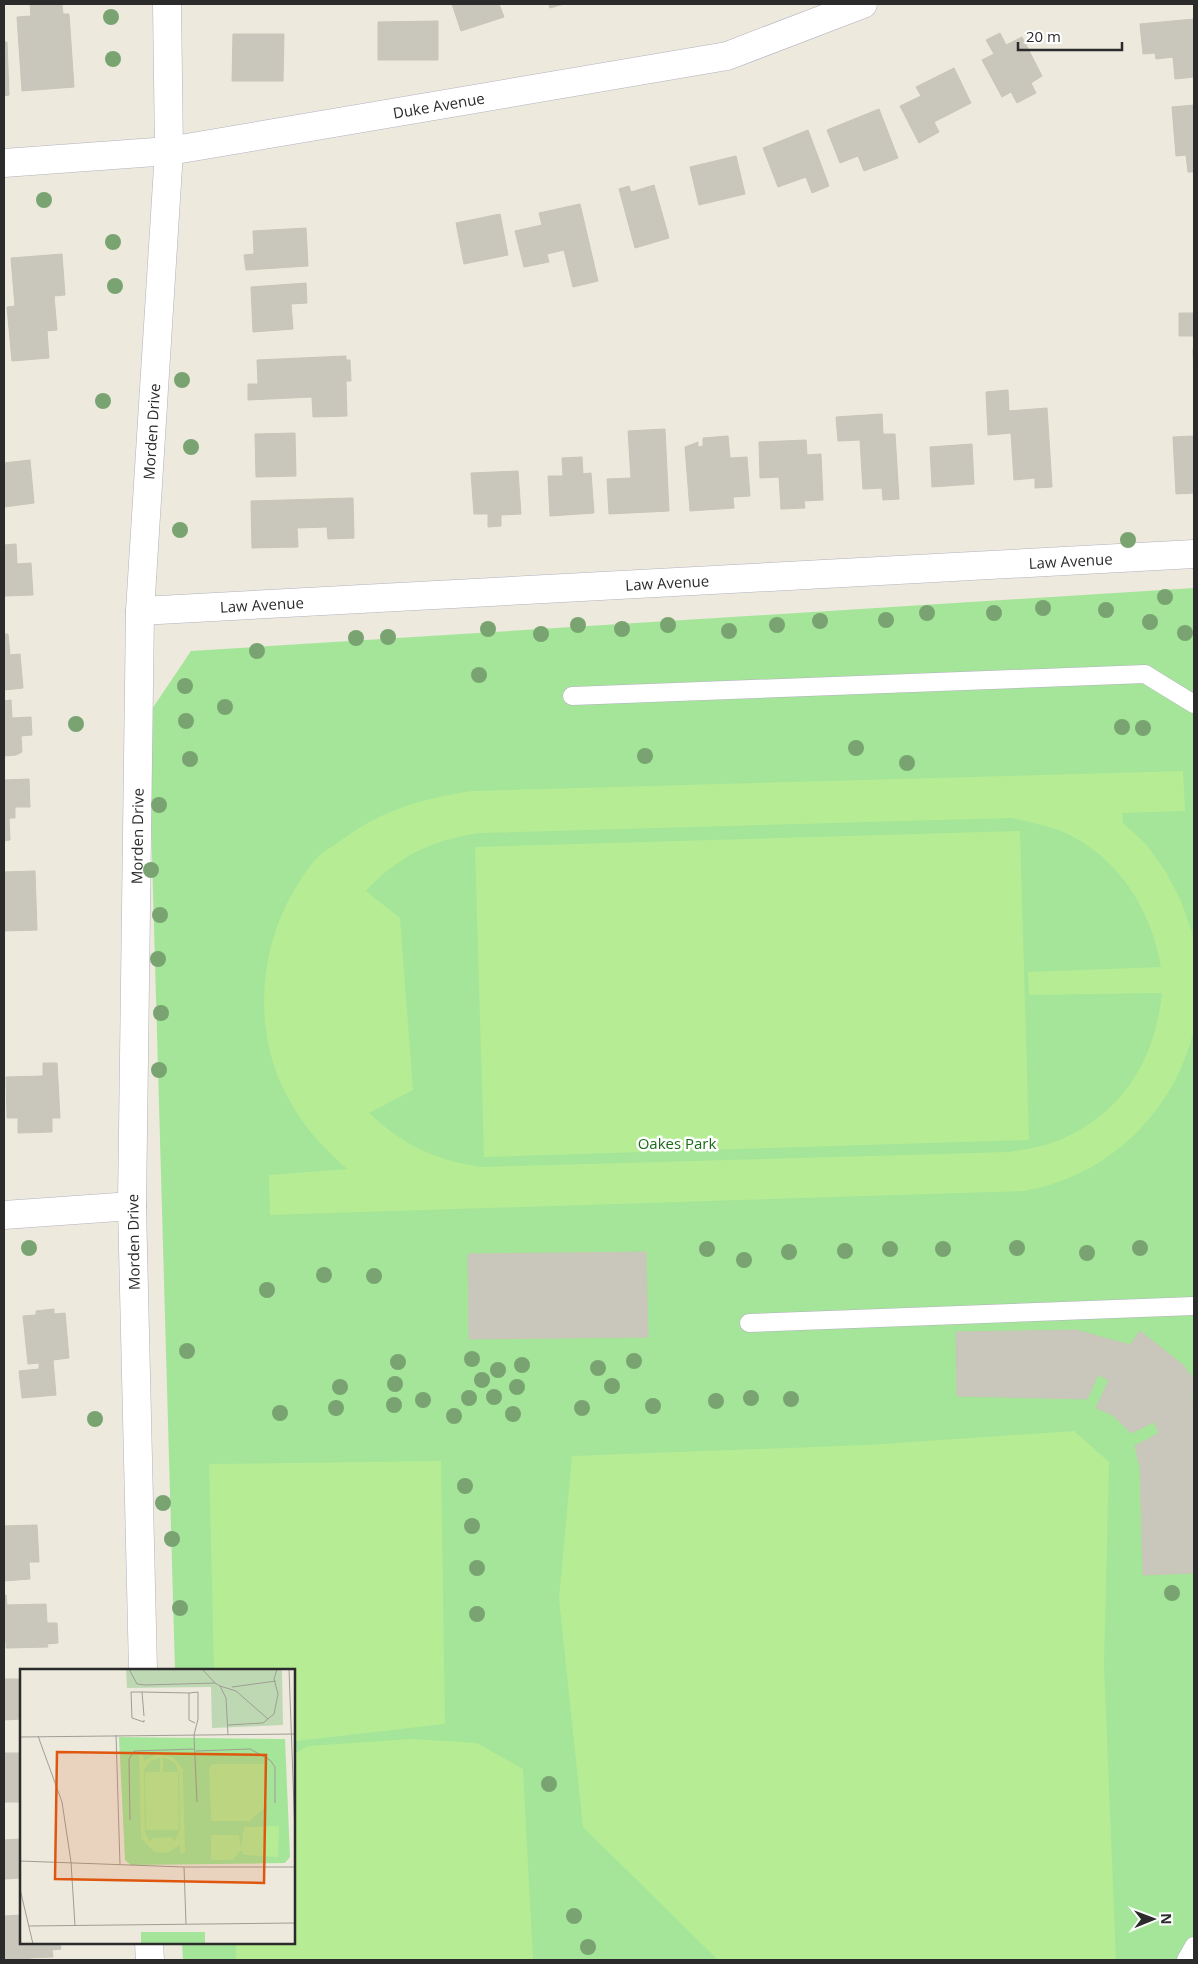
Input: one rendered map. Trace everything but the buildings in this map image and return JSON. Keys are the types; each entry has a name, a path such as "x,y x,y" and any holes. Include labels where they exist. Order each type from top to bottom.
{"street":[{"name":"Morden Drive","path":"143,1669 132,1206 140,611 168,151 166,4"},
{"name":"Duke Avenue","path":"4,163 168,151 727,56 863,4"},
{"name":"Law Avenue","path":"140,611 1194,554"},
{"path":"4,1214 132,1206"},
{"path":"149,1944 150,1960"}],"lane":[{"path":"572,696 1145,674 1194,704"},
{"path":"749,1323 1194,1306"},
{"path":"1186,1960 1194,1946"}],"green space":[{"name":"Oakes Park","path":"1194,588 1194,1960 183,1960 182,1944 295,1944 295,1669 175,1669 148,715 191,651"},
{"path":"1183,771 1185,811 1122,813 1123,823 1147,845 1166,872 1181,901 1192,932 1194,945 1194,1029 1186,1055 1175,1080 1161,1103 1125,1143 1104,1160 1080,1173 1025,1191 270,1215 269,1175 347,1169 316,1139 297,1113 278,1078 270,1051 265,1023 264,995 267,966 273,939 283,912 296,887 314,861 323,852 356,830 387,813 403,807 437,797 473,791","holes":["1011,818 1063,832 1083,842 1116,870 1140,905 1149,925 1161,967 1028,972 1029,995 1162,993 1152,1039 1144,1060 1133,1079 1120,1097 1104,1113 1058,1141 1009,1152 481,1167 449,1160 420,1149 394,1134 369,1113 413,1090 400,918 366,891 390,868 403,859 432,845 480,833"]},
{"path":"1020,831 1029,1140 484,1157 475,847"},
{"path":"1074,1431 1109,1462 1104,1664 1116,1960 718,1960 583,1827 559,1599 572,1456 867,1445"},
{"path":"441,1461 445,1724 296,1741 295,1669 214,1669 209,1464"},
{"path":"412,1739 477,1743 523,1769 533,1960 236,1960 236,1944 295,1944 295,1753 308,1746"}]}
